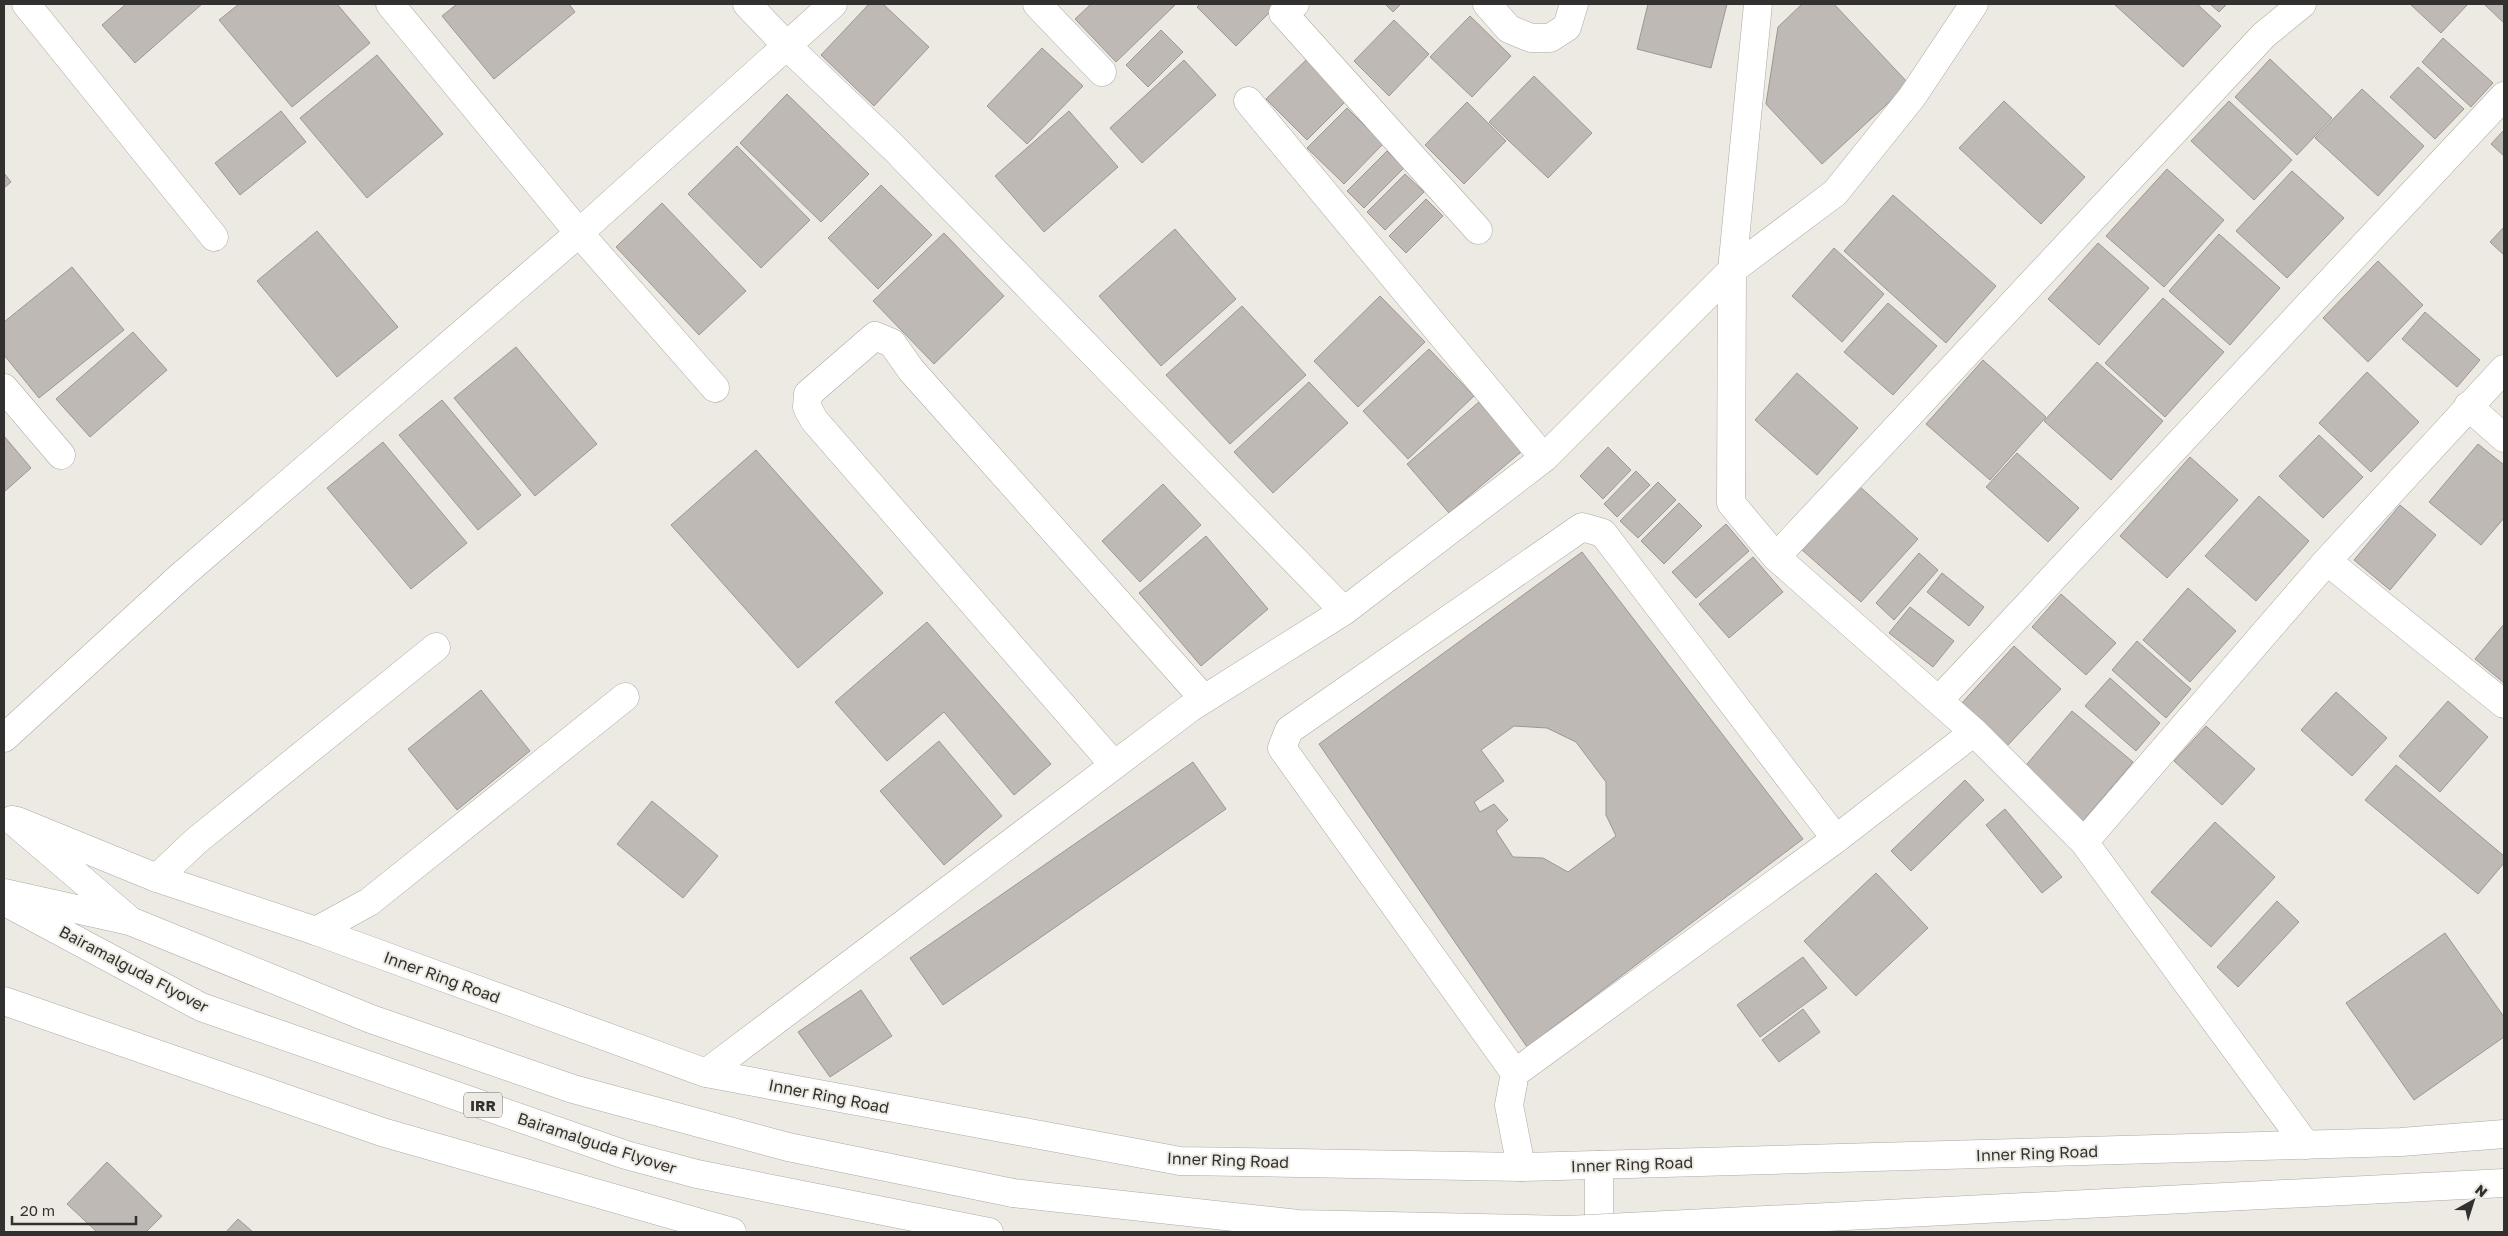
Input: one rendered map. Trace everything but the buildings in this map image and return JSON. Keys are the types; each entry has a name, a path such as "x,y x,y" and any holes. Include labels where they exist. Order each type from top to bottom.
{"main road":[{"path":"26,4 214,238"},
{"path":"390,4 579,233 715,388"},
{"path":"747,4 893,147 1344,611"},
{"path":"4,738 189,570 579,233 833,4"},
{"path":"1037,4 1102,72"},
{"path":"1295,4 1283,14 1478,230"},
{"path":"1487,4 1509,28 1531,38 1550,38 1566,27 1574,4"},
{"path":"1758,4 1732,270 1732,504 1776,557 1974,732 2084,842 2306,1145"},
{"path":"706,1073 1114,765 1204,699 1344,611 1544,458 1732,270 1835,193 1912,97 1974,4"},
{"path":"1776,557 2258,43 2302,4"},
{"path":"1939,700 2504,96"},
{"path":"1248,102 1544,458"},
{"path":"1114,765 814,420 807,407 808,394 864,344 875,336 892,343 911,370 1204,699"},
{"path":"2084,842 2327,561 2504,369"},
{"path":"4,388 61,455"},
{"path":"2468,406 2504,438"},
{"path":"1515,1073 1282,748 1289,730 1582,526 1603,533 1836,839"},
{"path":"2327,561 2504,704"},
{"path":"157,878 196,841 436,647"},
{"path":"316,932 369,902 625,697"},
{"path":"1521,1167 1509,1105 1515,1073 1836,839 1974,732"},
{"path":"8,818 130,921"},
{"name":"Inner Ring Road","path":"8,818 157,878 316,932 706,1073 1180,1161 1521,1167 2401,1142 2504,1134"},
{"path":"4,893 130,921 371,1019 573,1089 788,1147 1013,1193 1298,1224 1568,1230 2504,1183"},
{"name":"Bairamalguda Flyover","path":"4,901 201,1007 626,1155 697,1174 989,1232"},
{"path":"4,1001 382,1132 732,1232"},
{"path":"1599,1165 1599,1232"}]}
